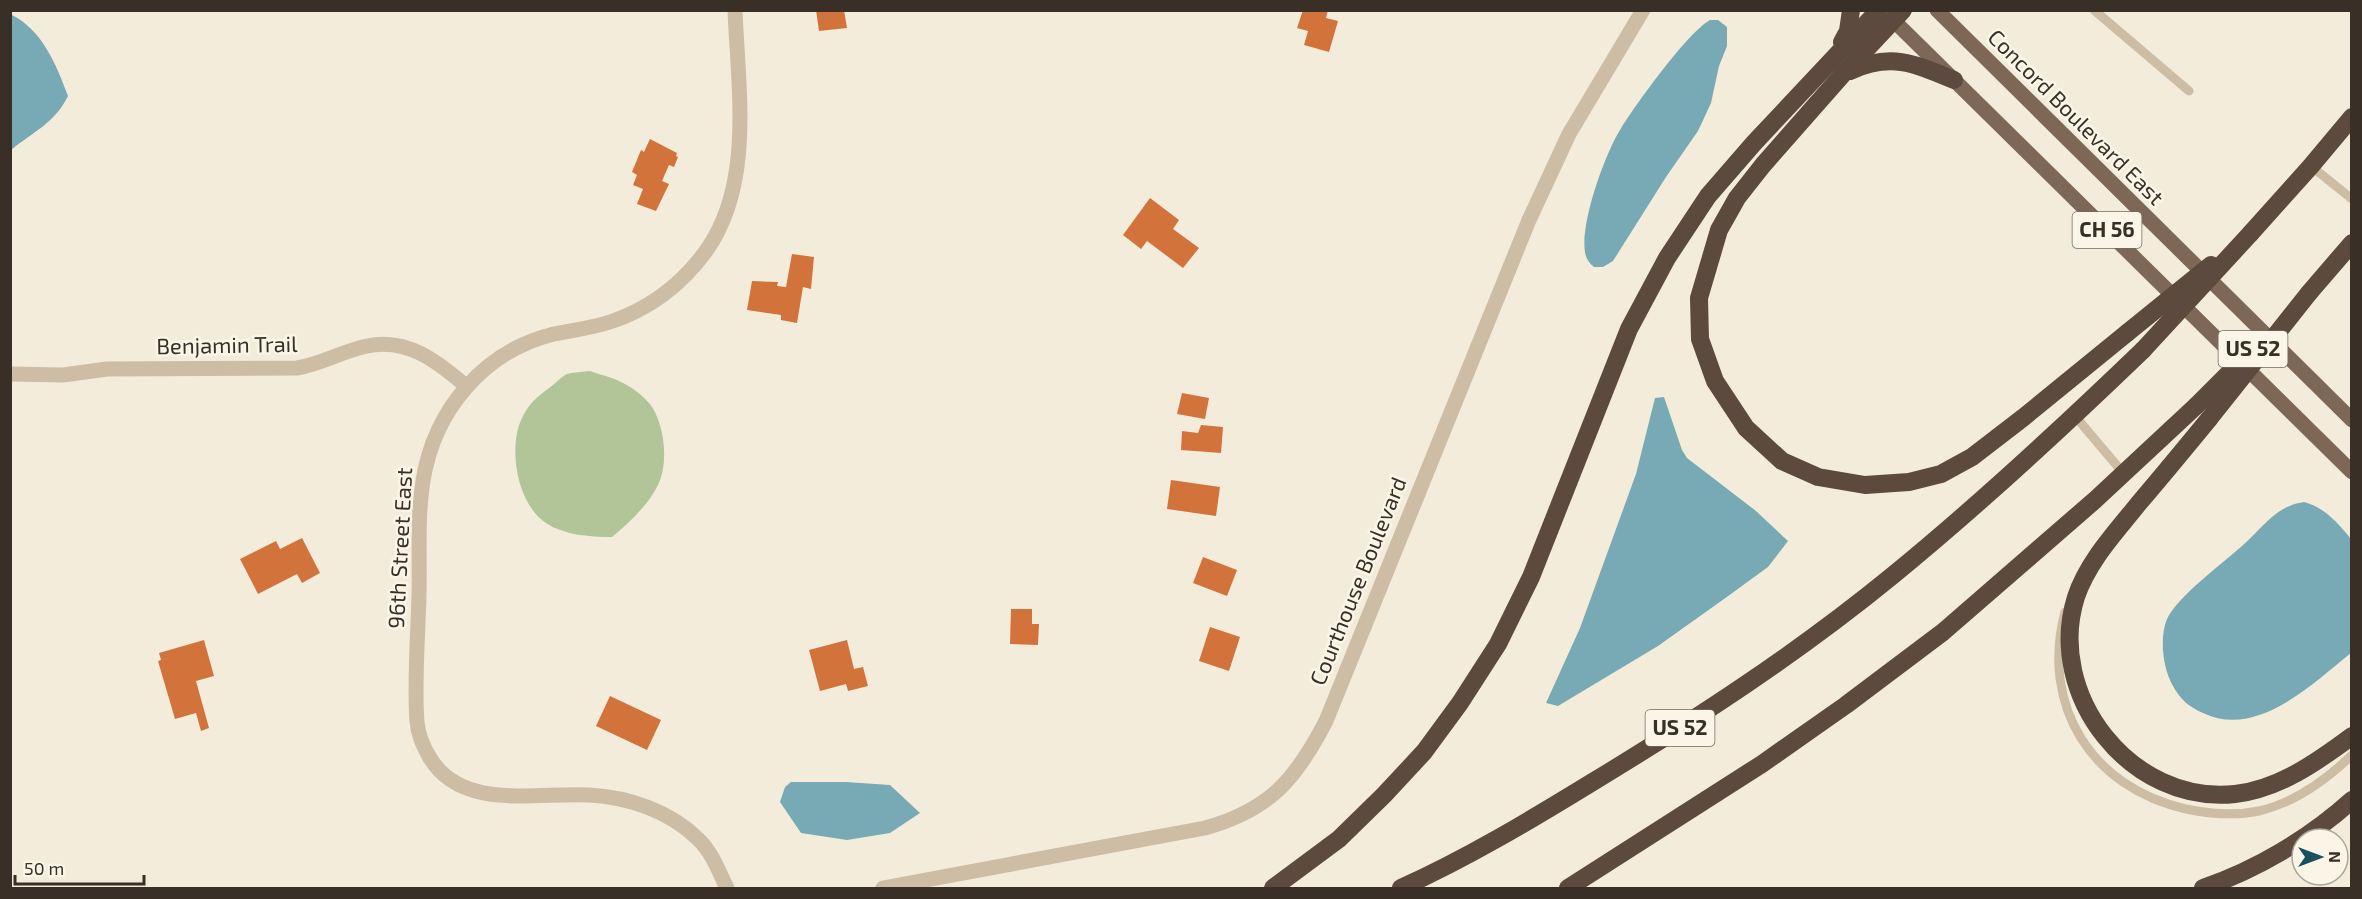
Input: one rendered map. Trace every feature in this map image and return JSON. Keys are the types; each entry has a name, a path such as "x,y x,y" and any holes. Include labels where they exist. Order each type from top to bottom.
{"highway":[{"path":"1834,57 1848,31 1851,10"},
{"path":"1273,888 1339,838 1384,795 1424,752 1460,703 1498,644 1531,577 1629,329 1667,258 1708,196 1754,143 1879,10"},
{"path":"1894,14 1737,198 1719,230 1699,298 1700,339 1715,381 1746,428 1782,461 1818,477 1865,485 1910,482 1941,474 1972,457 2024,417 2250,234"},
{"path":"1843,74 1865,64 1888,60 1914,64 1954,80"},
{"name":"US 52","path":"1401,888 1494,842 1638,755 1800,646 1892,576 2075,416 2143,350 2312,166 2352,117"},
{"name":"US 52","path":"1568,888 1742,777 1846,705 1943,632 2124,474 2196,406 2309,293 2352,243"},
{"path":"2309,293 2112,536 2085,575 2076,597 2071,620 2072,670 2079,694 2101,734 2120,755 2138,769 2172,786 2231,794 2250,792 2286,779 2352,736"},
{"path":"2202,888 2250,868 2299,840 2352,800"}],"main road":[{"name":"Concord Boulevard East","path":"1937,10 2352,420"},
{"name":"CH 56","path":"1894,14 1954,80 2352,472"}],"street":[{"name":"96th Street East","path":"727,888 707,850 699,840 685,828 657,811 612,797 480,793 452,781 430,758 417,722 421,491 428,454 440,423 466,386 492,363 520,346 547,336 609,322 643,308 682,279 706,252 723,223 738,170 735,10"},
{"name":"Courthouse Boulevard","path":"883,888 1228,822 1250,811 1274,794 1293,776 1309,754 1326,721 1529,220 1569,134 1643,10"},
{"name":"Benjamin Trail","path":"10,374 53,376 107,369 297,368 321,363 368,346 381,345 402,347 424,355 437,362 466,386"}],"lane":[{"path":"2094,10 2189,92"},
{"path":"2312,166 2352,200"},
{"path":"2075,416 2124,474"},
{"path":"2085,575 2068,602 2062,626 2058,653 2063,697 2075,727 2103,767 2122,783 2146,797 2201,812 2259,811 2286,802 2317,785 2352,755"}],"green space":[{"path":"590,371 621,382 642,396 655,412 663,439 663,468 658,485 638,513 612,537 585,536 566,532 542,520 533,511 520,485 515,455 519,426 530,405 565,375"}],"water":[{"path":"10,14 31,29 47,49 68,96 50,120 11,150"},
{"path":"1710,20 1718,20 1727,27 1727,46 1719,66 1711,103 1698,131 1613,261 1603,267 1594,267 1588,261 1585,252 1586,224 1595,189 1614,141 1662,70 1688,39"},
{"path":"1664,397 1682,450 1687,458 1756,511 1788,541 1768,567 1658,646 1558,706 1546,703 1580,628 1636,474 1655,398"},
{"path":"2304,502 2324,512 2351,539 2351,653 2301,692 2263,714 2243,719 2223,719 2198,711 2179,695 2167,671 2163,653 2163,635 2167,619 2190,591 2277,513 2294,504"},
{"path":"791,782 890,785 920,813 890,833 847,840 801,833 780,802 785,787"}],"building":[{"path":"816,10 844,10 847,28 819,31"},
{"path":"1303,10 1328,10 1326,18 1338,21 1329,52 1304,45 1308,31 1297,28"},
{"path":"650,139 677,153 678,157 674,167 669,165 662,181 669,184 656,211 637,204 643,189 633,185 637,175 632,172 641,150 644,152"},
{"path":"1150,198 1179,220 1173,229 1199,248 1183,268 1147,241 1141,249 1123,235"},
{"path":"792,254 814,257 811,289 803,287 797,323 781,320 781,315 747,310 752,281 778,282 777,286 786,287"},
{"path":"1182,393 1209,398 1205,419 1177,414"},
{"path":"1201,425 1223,427 1221,453 1181,450 1182,431 1198,433"},
{"path":"1171,480 1220,487 1216,516 1167,509"},
{"path":"302,538 320,573 302,583 297,574 258,594 240,559 276,541 280,549"},
{"path":"1203,557 1237,570 1227,596 1193,583"},
{"path":"1011,609 1032,609 1032,624 1039,624 1038,645 1010,644"},
{"path":"1210,627 1240,637 1229,671 1199,661"},
{"path":"204,640 214,676 196,681 209,728 201,731 196,713 175,719 158,661 161,660 159,653"},
{"path":"847,640 854,669 863,667 868,686 848,691 846,684 820,691 809,650"},
{"path":"610,696 661,720 647,750 596,726"}]}
